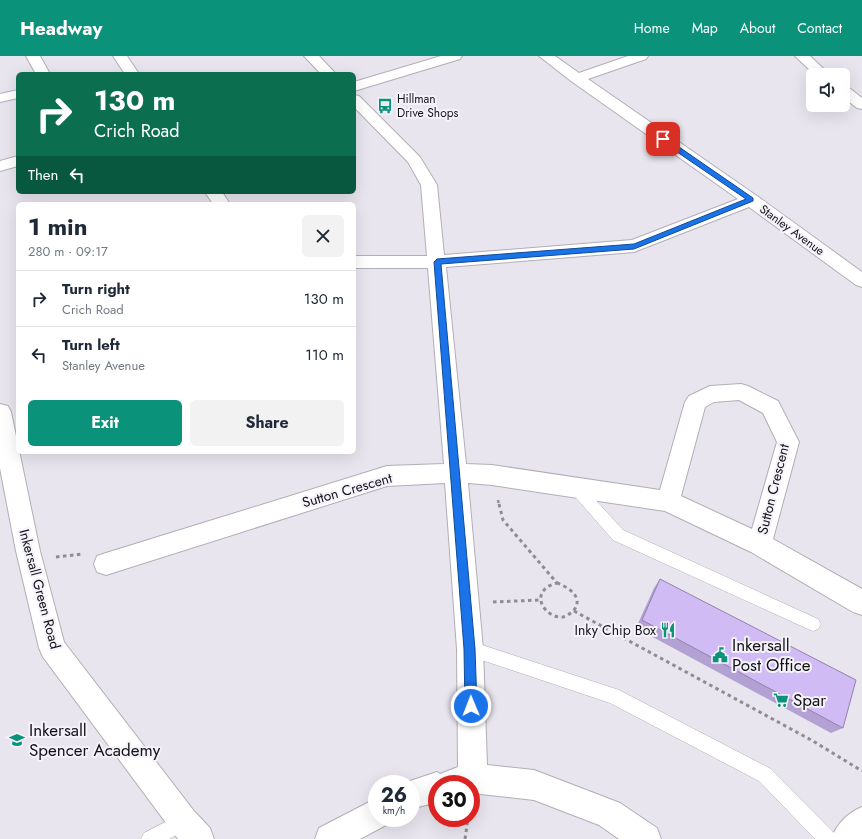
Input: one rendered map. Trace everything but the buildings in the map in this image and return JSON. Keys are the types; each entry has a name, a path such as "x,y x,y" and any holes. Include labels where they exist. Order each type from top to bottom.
{"street":[{"path":"33,56 42,72"},
{"path":"120,56 131,72"},
{"path":"311,56 327,72"},
{"path":"356,87 454,56"},
{"name":"Stanley Avenue","path":"546,56 751,200 862,281"},
{"path":"576,78 641,56"},
{"path":"802,56 815,68"},
{"path":"0,98 16,94"},
{"path":"850,96 862,105"},
{"path":"356,101 414,160 429,185 456,473 470,649 461,775"},
{"path":"0,166 16,161"},
{"path":"356,262 437,262 634,246 751,200"},
{"name":"Sutton Crescent","path":"668,501 696,402 710,394 741,392 771,407 788,442 760,544"},
{"name":"Inkersall Green Road","path":"0,412 30,560 52,648 191,830"},
{"name":"Sutton Crescent","path":"114,562 387,476 456,473 492,475 668,501 760,544 862,603"},
{"path":"480,782 534,784 609,814 646,839"},
{"path":"330,839 368,818"},
{"path":"846,839 862,822"}],"lane":[{"path":"575,487 618,535 814,624"},
{"path":"470,649 613,696 765,775 828,839"},
{"path":"150,839 191,830"}],"path":[{"path":"492,475 503,520 557,582 567,585 574,592 577,601 574,611 568,616 559,618 550,615 544,609 540,600 542,591 548,585 557,582"},
{"path":"30,560 98,552 114,562"},
{"path":"466,602 540,600"},
{"path":"574,611 814,741 862,772"},
{"path":"465,839 467,827"}],"place":[{"name":"Hillman Drive Shops","path":"385,106"},
{"name":"Inky Chip Box","path":"668,630"},
{"name":"Inkersall Post Office","path":"720,655"},
{"name":"Spar","path":"781,700"},
{"name":"Inkersall Spencer Academy","path":"17,740"}],"route":[{"path":"471,706 470,649 437,262 634,246 751,200 663,139"}]}
